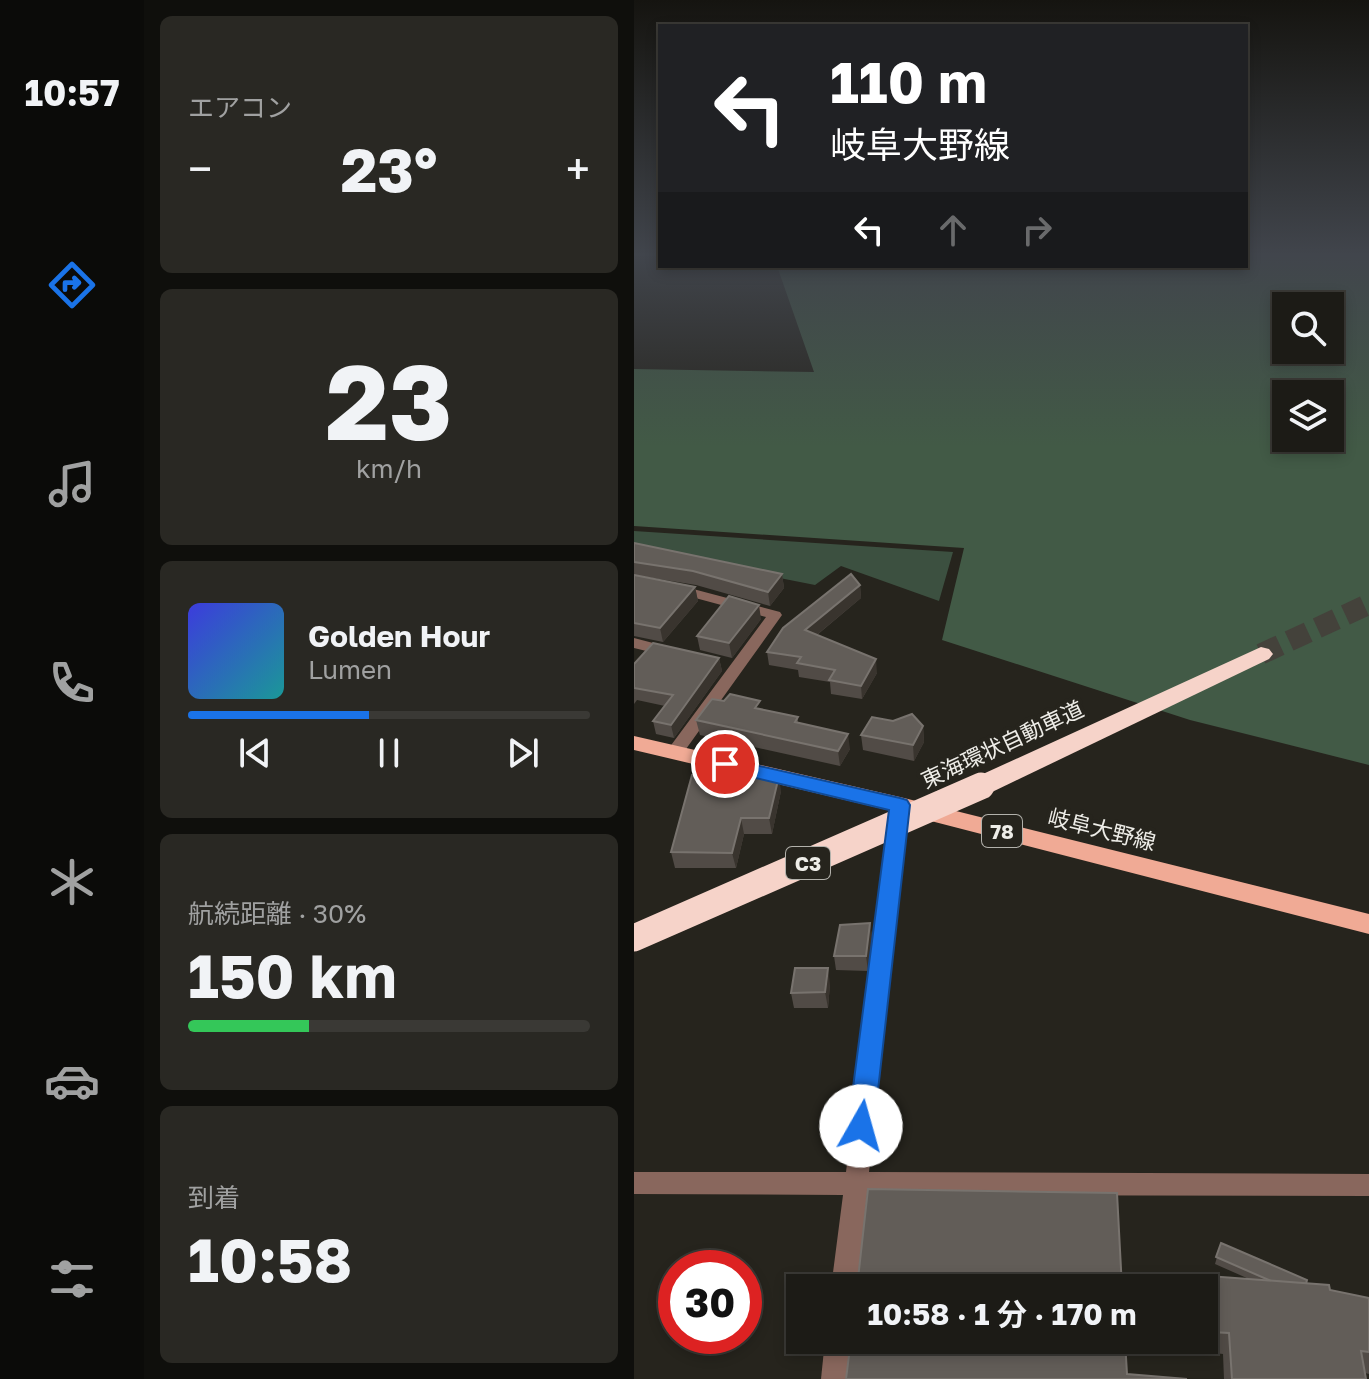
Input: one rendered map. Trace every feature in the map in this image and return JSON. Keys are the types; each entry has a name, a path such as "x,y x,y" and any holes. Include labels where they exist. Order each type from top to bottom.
{"highway":[{"name":"東海環状自動車道","path":"634,938 981,786 1261,654"}],"main road":[{"name":"岐阜大野線","path":"634,743 900,805 1369,924"}],"street":[{"path":"664,586 775,615 731,665 675,752"},
{"path":"634,643 694,657"},
{"path":"845,1274 900,805"},
{"path":"634,1183 1369,1185"},
{"path":"834,1379 837,1354"}],"green space":[{"path":"795,318 1272,318 1272,364 1344,364 1344,318 1369,318 1369,765 1190,720 942,640 964,548 634,526 634,369 814,372"},
{"path":"634,531 953,552 939,601 841,566 815,585 634,549"}],"building":[{"path":"634,543 782,574 768,592 693,571 634,562"},
{"path":"851,574 860,585 805,630 876,659 861,686 829,680 835,670 797,663 801,657 767,652 783,628"},
{"path":"634,575 695,587 660,628 634,623"},
{"path":"729,596 759,605 729,643 697,636"},
{"path":"653,643 719,658 671,725 653,721 673,695 634,688 634,664"},
{"path":"730,694 760,701 755,708 798,717 795,722 848,734 838,751 696,720 712,699 724,701"},
{"path":"912,714 923,726 913,745 861,735 872,717 893,721"},
{"path":"692,775 779,776 769,818 741,818 732,853 671,852"},
{"path":"870,923 866,956 834,956 840,925"},
{"path":"795,968 828,968 825,992 791,993"},
{"path":"868,1189 1117,1193 1121,1274 859,1274"},
{"path":"1221,1243 1307,1280 1306,1284 1271,1281 1216,1257"},
{"path":"1218,1277 1329,1285 1330,1290 1369,1298 1369,1352 1361,1351 1366,1379 1232,1379 1229,1333 1218,1332"},
{"path":"849,1354 1126,1354 1127,1374 1187,1379 846,1379"}],"tunnel":[{"path":"1261,654 1369,604"}],"route":[{"path":"725,764 900,805 861,1126"}]}
